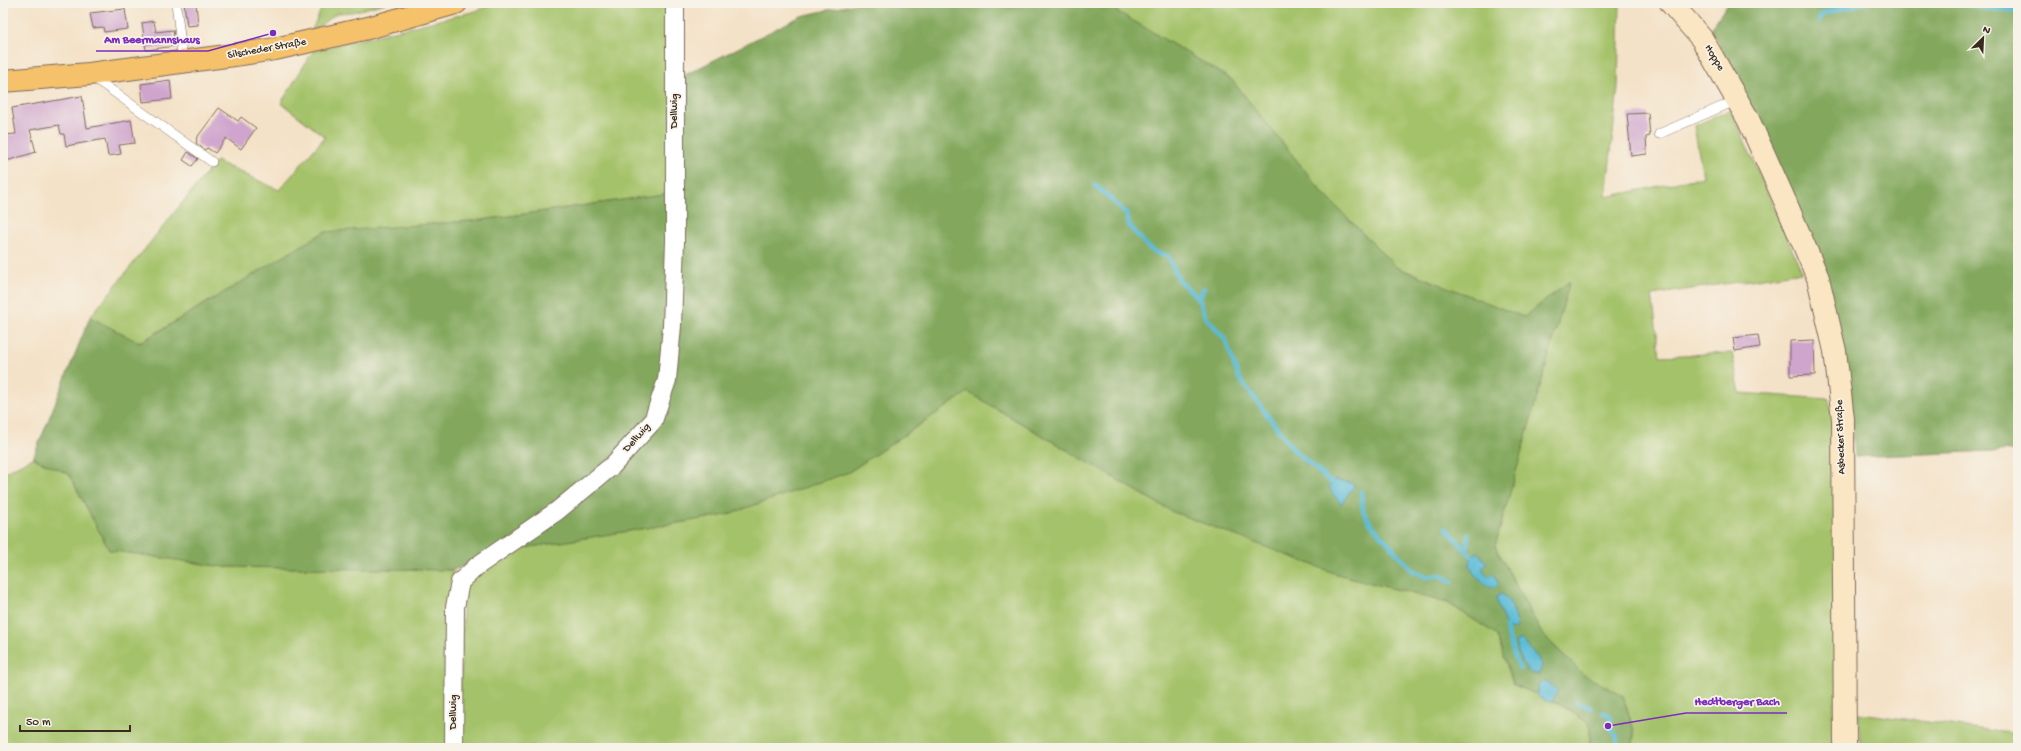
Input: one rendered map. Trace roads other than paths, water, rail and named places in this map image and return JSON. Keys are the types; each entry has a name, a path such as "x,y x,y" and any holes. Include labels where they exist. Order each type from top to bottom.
{"main road":[{"name":"Silscheder Straße","path":"3,81 89,74 234,56 322,40 456,3"},
{"name":"Hoppe","path":"1671,3 1702,39 1748,119"},
{"name":"Asbecker Straße","path":"1748,119 1818,278 1835,351 1843,419 1845,748"}],"street":[{"name":"Dellwig","path":"454,748 455,606 460,582 477,566 557,511 612,466 653,421 667,380 672,326 675,242 675,3"}],"lane":[{"path":"176,3 183,62"},
{"path":"89,74 212,162"},
{"path":"1659,134 1738,100"}],"water":[{"path":"1334,480 1348,482 1355,485 1341,504 1330,490 1330,484"},
{"path":"1478,552 1487,564 1482,568 1488,577 1493,573 1499,583 1495,587 1484,584 1478,578 1470,565 1472,556"},
{"path":"1502,594 1508,600 1513,610 1517,625 1516,629 1508,629 1506,627 1496,600 1498,595"},
{"path":"1521,639 1538,658 1542,666 1539,674 1530,673 1527,670 1515,642"},
{"path":"1546,682 1558,690 1552,702 1538,697 1537,690 1539,683"}],"waterway":[{"path":"1819,21 1822,14 1863,3"},
{"path":"1960,3 1985,8 2018,11"},
{"path":"1095,185 1126,213 1129,225 1147,246 1154,252 1168,256 1179,280 1199,299 1205,316 1225,339 1239,378 1294,450 1332,483"},
{"path":"1199,299 1204,288"},
{"path":"1361,491 1363,511 1371,524 1412,570 1426,577 1440,575 1452,582"},
{"path":"1446,528 1466,550"},
{"path":"1468,535 1466,550 1472,556"},
{"path":"1506,627 1513,652 1520,669"},
{"path":"1577,703 1591,708"},
{"path":"1603,713 1608,714 1611,719 1608,726 1617,737 1618,748"},
{"path":"1786,748 1824,748"}],"place":[{"name":"Am Beermannshaus","path":"273,33"},
{"name":"Hedtberger Bach","path":"1608,726"}]}
